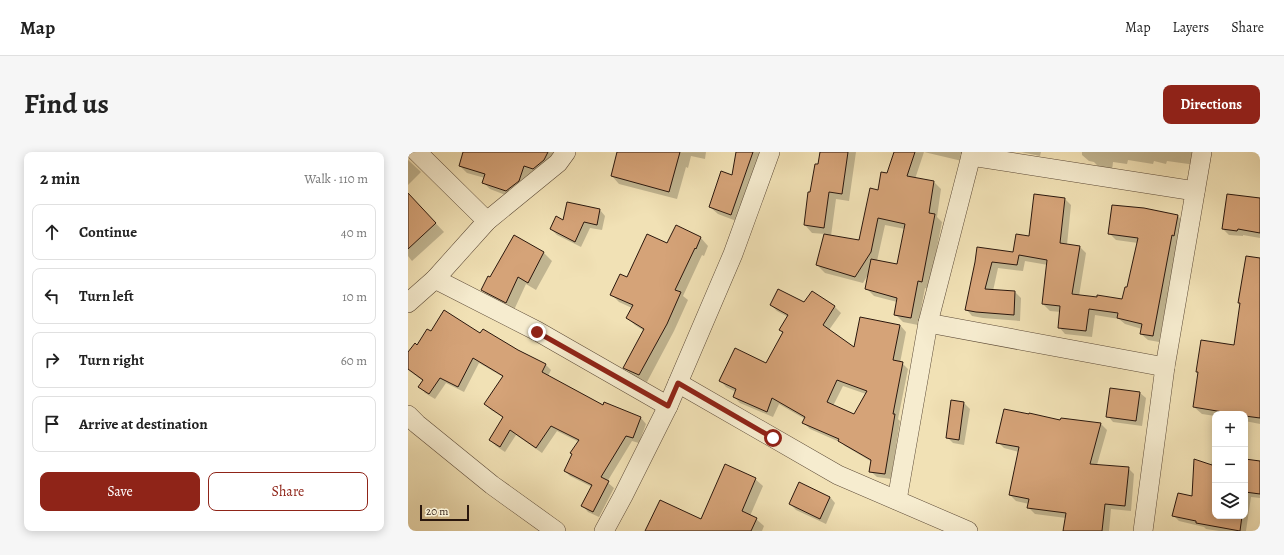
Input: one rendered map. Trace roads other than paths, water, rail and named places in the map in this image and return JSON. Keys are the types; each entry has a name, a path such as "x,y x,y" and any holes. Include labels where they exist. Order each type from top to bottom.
{"street":[{"path":"417,152 487,221"},
{"path":"408,303 435,279 487,221 558,163 566,152"},
{"path":"604,531 668,406 733,254 770,152"},
{"path":"1143,531 1165,368 1202,152"},
{"path":"897,500 928,323 971,154 1195,191"},
{"path":"435,279 537,332 668,406"},
{"path":"928,323 1165,368"},
{"path":"678,383 838,475 968,531"},
{"path":"408,415 492,485 556,531"}]}
